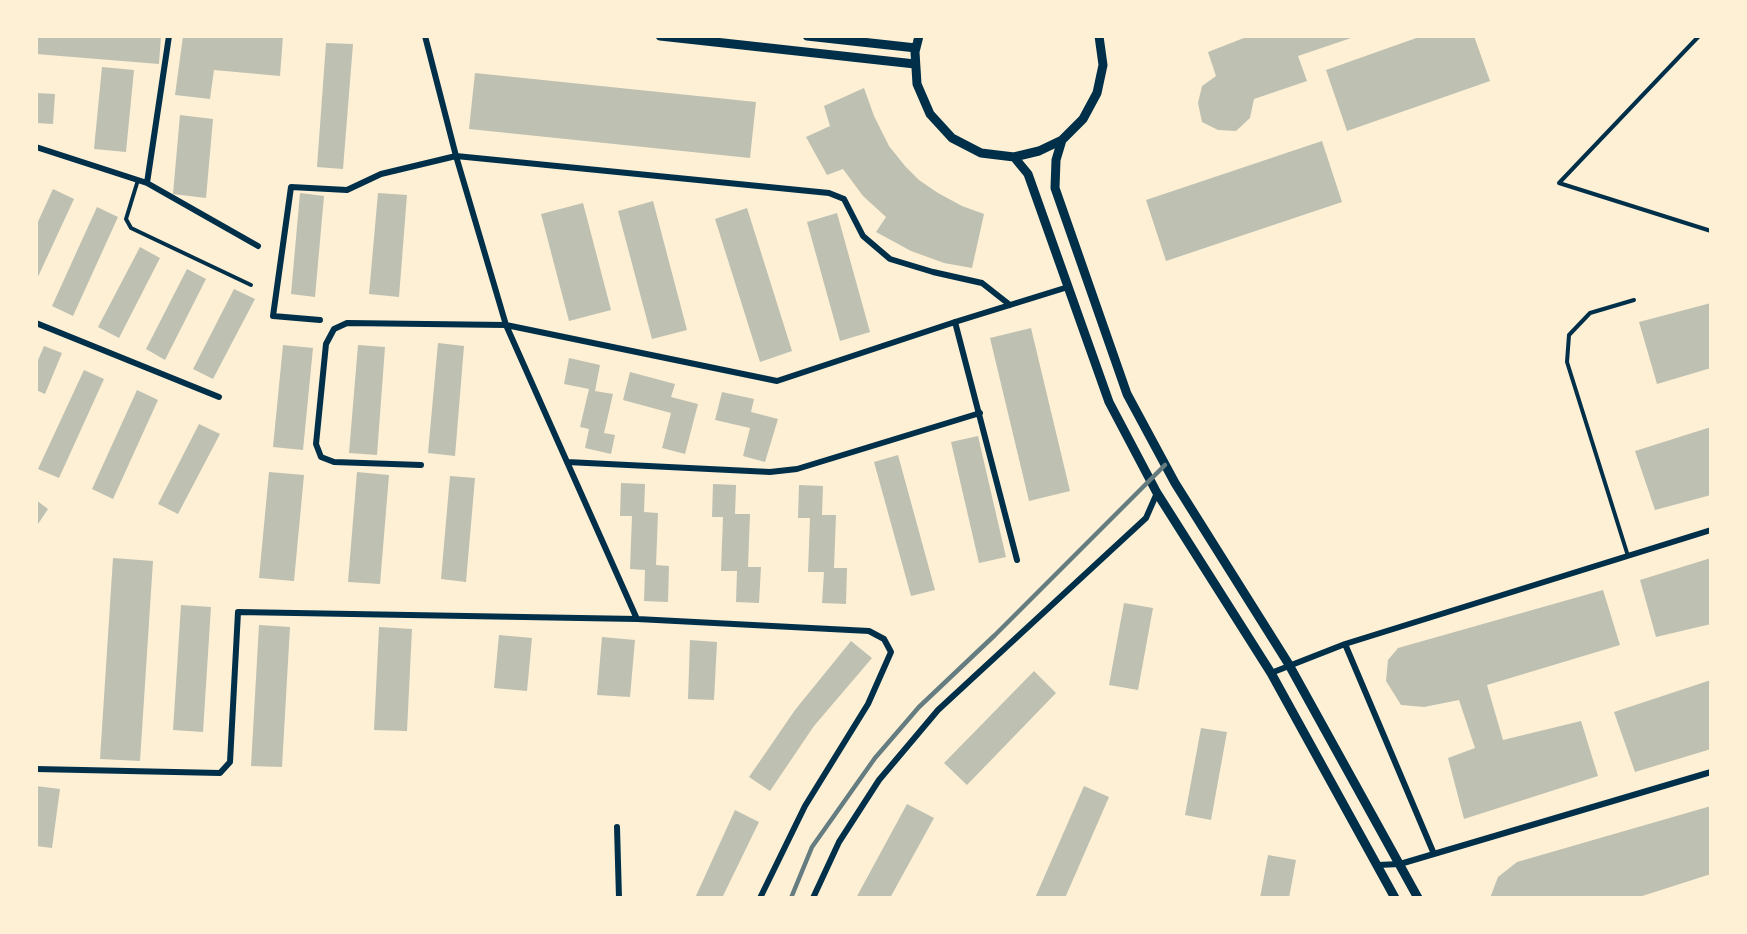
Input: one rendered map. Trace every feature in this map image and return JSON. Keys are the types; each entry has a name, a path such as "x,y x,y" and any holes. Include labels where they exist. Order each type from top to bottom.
{"main road":[{"path":"660,36 915,64"},
{"path":"807,36 916,48"},
{"path":"919,36 915,64 917,84 930,114 952,138 981,153 1014,157 1039,151 1062,140 1083,119 1097,93 1102,65 1099,36"},
{"path":"1062,140 1056,160 1055,188 1127,394 1175,483 1290,665 1418,898"},
{"path":"1014,157 1028,174 1109,402 1157,493 1271,673 1395,898"}],"street":[{"path":"147,183 169,36"},
{"path":"425,36 456,156 506,325 637,619"},
{"path":"36,147 147,183 258,246"},
{"path":"320,320 273,316 291,187 348,190 381,174 456,156 829,193 844,199 863,236 890,259 982,283 1010,304"},
{"path":"421,465 334,462 321,457 316,444 318,422 326,344 334,329 347,323 506,325 777,381 1068,287"},
{"path":"955,322 1017,560"},
{"path":"36,323 219,397"},
{"path":"567,462 770,472 797,469 980,413"},
{"path":"813,898 839,842 879,780 938,710 1146,518 1157,493"},
{"path":"1271,673 1345,644 1711,530"},
{"path":"36,769 220,773 230,762 238,612 637,619 868,631 884,639 891,652 868,704 805,806 760,898"},
{"path":"1345,644 1434,854"},
{"path":"1378,865 1400,864 1711,772"},
{"path":"617,827 619,898"}],"lane":[{"path":"1699,36 1559,183 1711,231"},
{"path":"138,180 126,219 131,228 250,285"},
{"path":"1629,556 1568,362 1569,335 1590,313 1634,300"}],"building":[{"path":"36,36 161,36 159,64 36,54"},
{"path":"183,36 283,36 280,76 214,70 210,99 175,95"},
{"path":"1249,36 1357,36 1298,56 1307,81 1254,99 1250,118 1236,131 1218,130 1202,122 1198,103 1202,86 1216,76 1208,52"},
{"path":"1422,36 1474,36 1490,81 1347,131 1326,70"},
{"path":"326,43 353,44 343,169 317,167"},
{"path":"102,67 134,70 126,152 94,149"},
{"path":"475,73 756,102 750,158 469,129"},
{"path":"864,88 874,116 889,146 905,166 919,180 938,193 962,206 984,214 972,268 944,263 911,251 876,232 886,217 863,196 843,169 827,175 806,137 830,126 824,106"},
{"path":"36,93 55,94 53,124 36,123"},
{"path":"180,115 213,119 206,198 173,194"},
{"path":"1322,141 1342,202 1166,261 1146,200"},
{"path":"53,189 74,199 36,281 36,226"},
{"path":"300,193 324,196 315,297 291,294"},
{"path":"378,193 407,195 399,297 369,294"},
{"path":"653,201 687,330 652,339 618,211"},
{"path":"583,203 611,310 569,321 541,214"},
{"path":"97,207 118,217 73,316 52,306"},
{"path":"747,208 792,351 760,362 715,219"},
{"path":"837,213 870,332 840,341 807,222"},
{"path":"140,247 160,258 119,338 98,327"},
{"path":"187,269 206,279 165,360 146,349"},
{"path":"234,289 255,299 213,379 193,369"},
{"path":"1711,303 1711,368 1657,384 1639,322"},
{"path":"1031,328 1070,491 1029,501 990,338"},
{"path":"438,343 464,346 455,456 428,453"},
{"path":"283,345 313,348 303,450 273,447"},
{"path":"358,345 385,347 377,455 349,453"},
{"path":"44,346 62,353 45,394 36,390 36,365"},
{"path":"569,358 600,365 595,391 613,394 604,433 615,435 611,454 585,448 589,429 580,427 589,389 564,384"},
{"path":"84,370 104,379 59,478 38,469"},
{"path":"630,372 675,384 671,397 698,404 685,454 662,448 671,413 623,400"},
{"path":"137,390 158,400 113,499 92,489"},
{"path":"722,392 754,399 751,412 778,419 765,462 743,456 750,428 715,420"},
{"path":"199,424 220,434 178,514 158,504"},
{"path":"1711,427 1711,495 1655,510 1635,451"},
{"path":"978,436 1006,557 979,563 951,442"},
{"path":"898,455 935,590 911,596 874,462"},
{"path":"269,472 304,475 294,581 259,578"},
{"path":"357,472 389,475 380,584 348,582"},
{"path":"450,476 475,478 466,582 441,579"},
{"path":"621,483 645,484 644,512 658,513 656,565 669,566 668,602 644,601 645,570 630,569 632,516 620,516"},
{"path":"713,484 736,485 735,514 750,514 748,567 761,567 759,603 736,602 737,571 721,571 723,517 712,517"},
{"path":"799,485 823,486 822,515 836,515 834,568 847,568 846,604 822,603 824,572 808,572 810,518 798,518"},
{"path":"36,500 48,509 36,527"},
{"path":"113,558 153,561 140,761 100,759"},
{"path":"1711,558 1711,624 1656,637 1640,580"},
{"path":"1603,590 1620,645 1487,685 1503,740 1581,721 1598,776 1464,819 1448,758 1475,748 1459,700 1424,707 1401,705 1386,681 1388,660 1398,648"},
{"path":"1124,603 1153,608 1138,690 1109,685"},
{"path":"181,605 211,607 203,732 173,730"},
{"path":"259,625 290,627 282,767 251,766"},
{"path":"379,627 412,629 407,731 374,730"},
{"path":"499,635 532,638 527,691 494,688"},
{"path":"602,637 635,640 630,697 597,695"},
{"path":"690,640 717,642 714,700 688,699"},
{"path":"851,641 872,658 814,726 770,791 749,777 795,710"},
{"path":"1034,671 1056,693 967,785 944,763"},
{"path":"1711,680 1711,749 1635,772 1614,712"},
{"path":"1201,728 1227,732 1211,820 1185,815"},
{"path":"36,786 60,789 52,848 36,846"},
{"path":"1084,786 1109,797 1065,898 1035,898"},
{"path":"907,804 934,818 890,898 856,898"},
{"path":"1711,806 1711,874 1636,898 1490,898 1498,877 1517,862"},
{"path":"735,810 759,822 722,898 695,898"},
{"path":"1268,855 1296,860 1289,898 1260,898"}],"railway":[{"path":"791,898 812,847 875,758 919,707 995,635 1165,465"}]}
